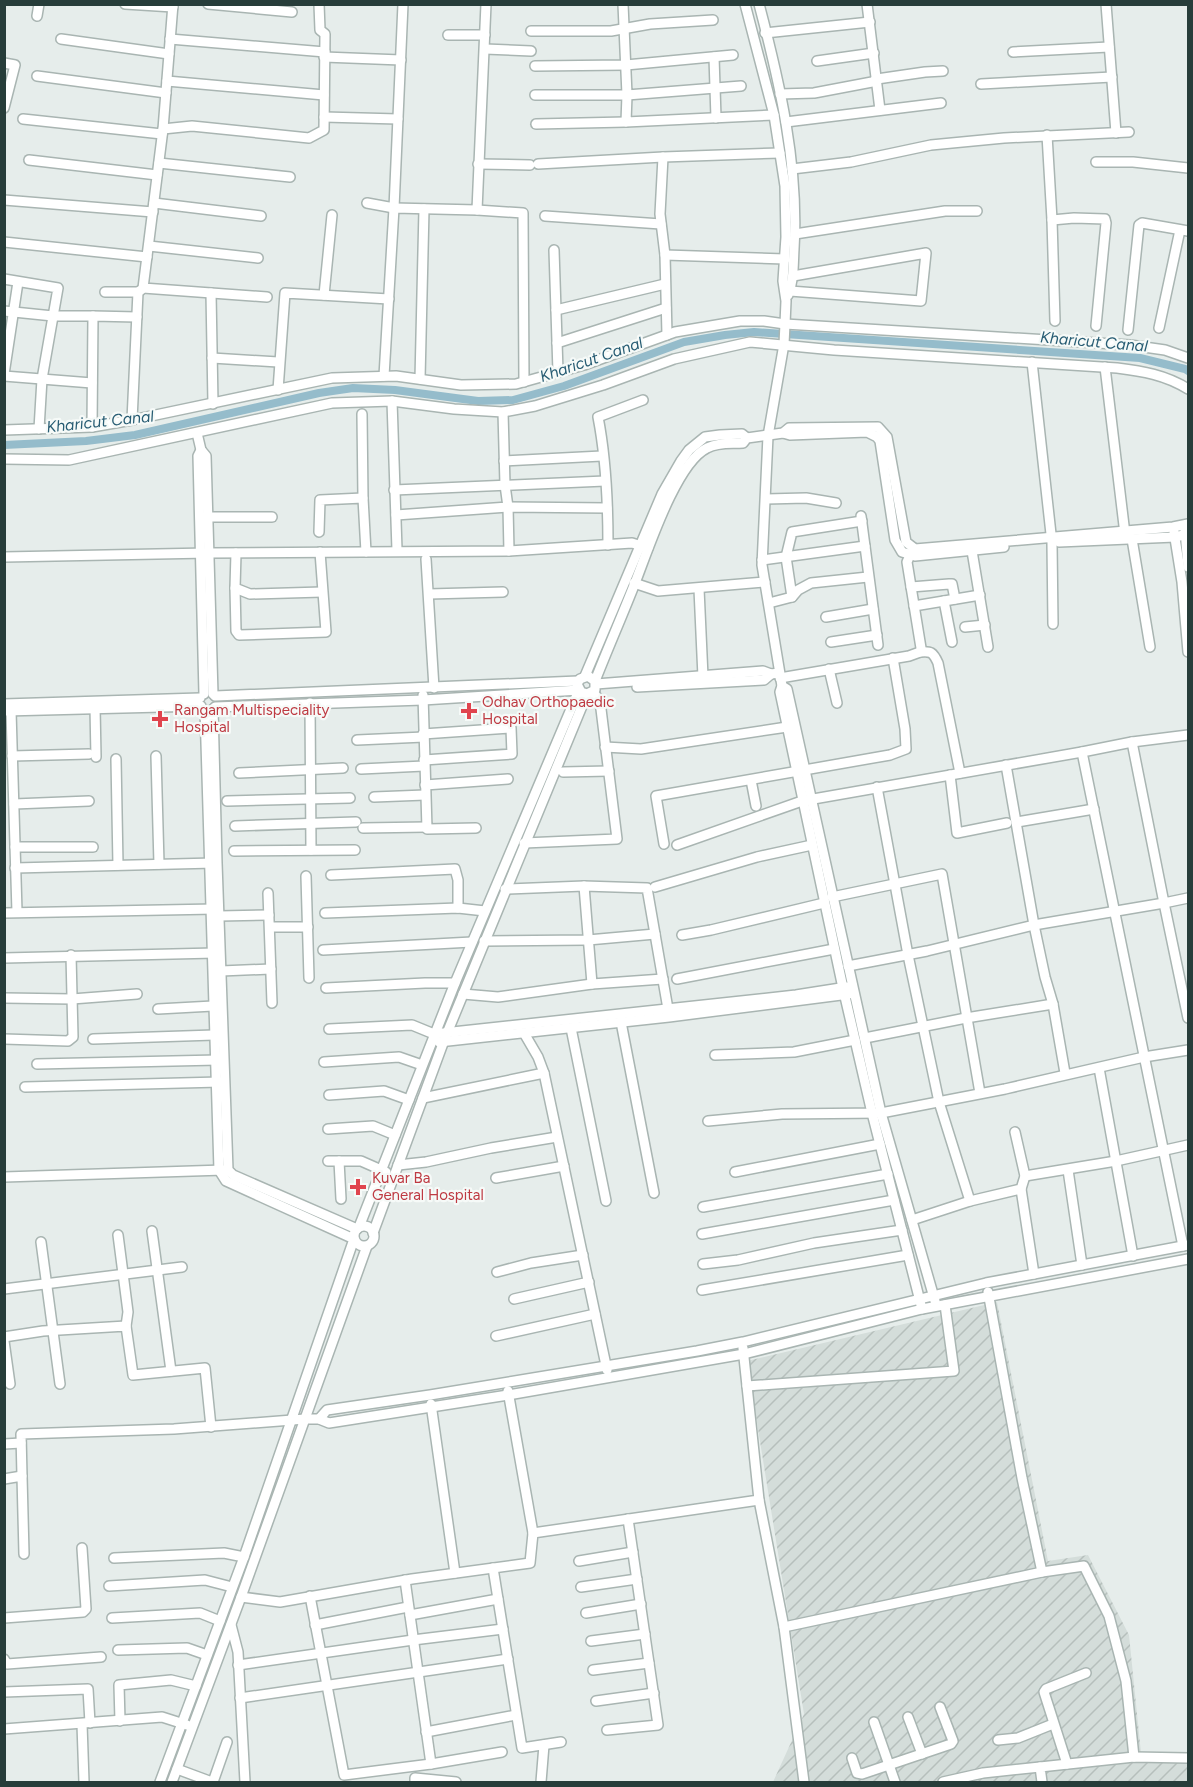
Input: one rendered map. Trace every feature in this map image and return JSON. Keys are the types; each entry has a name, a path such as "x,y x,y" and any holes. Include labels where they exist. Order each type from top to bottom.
{"street":[{"path":"37,16 39,4"},
{"path":"125,4 173,6 163,132 137,317 132,420"},
{"path":"208,4 292,12"},
{"path":"23,119 163,132 192,126 309,138 324,130 325,34 320,30 319,4"},
{"path":"384,376 403,4"},
{"path":"477,210 486,4"},
{"path":"623,4 626,122"},
{"path":"744,4 774,115 785,186 784,344 768,436 762,560 780,692 807,800 828,900 834,949 849,990 877,1113 912,1220 933,1296 941,1306 954,1371 747,1386"},
{"path":"759,4 786,122 792,169 795,234 793,276 786,301"},
{"path":"867,4 880,110"},
{"path":"1106,4 1116,133"},
{"path":"531,31 611,31 650,24 713,20"},
{"path":"765,33 870,22"},
{"path":"448,35 485,34"},
{"path":"60,39 169,54"},
{"path":"170,39 401,60"},
{"path":"1014,52 1109,47"},
{"path":"485,49 531,51"},
{"path":"817,61 874,53"},
{"path":"535,66 626,64 733,55"},
{"path":"714,57 716,118"},
{"path":"4,63 15,65 4,108"},
{"path":"780,94 814,93 872,82 877,79 943,71"},
{"path":"37,76 166,93"},
{"path":"981,84 1112,77"},
{"path":"167,81 324,95"},
{"path":"535,95 627,95 741,86"},
{"path":"786,122 941,103"},
{"path":"536,124 774,115"},
{"path":"324,117 398,119"},
{"path":"792,169 851,162 931,145 1047,135 1129,132"},
{"path":"1047,135 1055,321"},
{"path":"478,164 534,165 780,153"},
{"path":"663,157 661,224 667,335"},
{"path":"29,160 158,175"},
{"path":"1096,162 1133,162 1188,168"},
{"path":"159,163 290,177"},
{"path":"4,200 153,207 261,216"},
{"path":"367,203 394,208 523,213 524,382"},
{"path":"420,379 424,209"},
{"path":"795,234 945,211 977,211"},
{"path":"324,295 332,215"},
{"path":"545,216 661,224"},
{"path":"1052,220 1105,219 1096,326"},
{"path":"1128,330 1139,225 1142,223 1184,230 1159,328"},
{"path":"4,242 147,257"},
{"path":"148,246 258,258"},
{"path":"554,250 558,372"},
{"path":"790,291 921,301 926,254 793,276"},
{"path":"664,255 784,259"},
{"path":"4,279 58,288 42,379 39,429"},
{"path":"18,282 9,312 4,375 92,383"},
{"path":"556,310 665,284"},
{"path":"105,292 141,290 267,297"},
{"path":"211,293 213,404"},
{"path":"278,390 278,363 285,293 388,299"},
{"path":"557,343 666,308"},
{"path":"9,312 52,316 137,317"},
{"path":"92,427 93,316"},
{"path":"4,430 92,427 332,378 384,376 461,385 516,384 667,335 740,321 1130,345 1165,350 1188,358"},
{"path":"4,459 69,460 332,403 392,400 453,409 503,412 535,406 603,385 674,359 750,342 834,350 1105,367 1151,372 1178,382 1188,389"},
{"path":"212,358 278,363"},
{"path":"1032,363 1051,540 1053,624"},
{"path":"1105,367 1127,536 1150,647"},
{"path":"392,400 397,550"},
{"path":"608,545 605,481 598,417 643,400"},
{"path":"503,412 509,551"},
{"path":"362,414 366,552"},
{"path":"172,1782 242,1597 304,1419 367,1246 373,1239 373,1233 445,1037 671,476 689,450 705,437 742,434 747,438 783,433 789,428 873,426 882,430 887,437 906,542 912,552"},
{"path":"197,433 201,450 206,456 207,517 204,553"},
{"path":"201,450 198,456 204,553 216,911 213,1006 214,1035 219,1060"},
{"path":"504,462 602,456"},
{"path":"394,490 605,481"},
{"path":"319,532 320,500 363,498"},
{"path":"766,499 806,498 836,503"},
{"path":"396,515 508,507 607,508"},
{"path":"207,517 272,517"},
{"path":"792,597 786,557 790,537 796,530 861,519 878,645"},
{"path":"1174,532 1186,524 1188,567"},
{"path":"912,552 1174,532 1187,535"},
{"path":"1174,532 1182,582 1188,652"},
{"path":"912,552 972,550 1051,540"},
{"path":"4,557 397,550 509,551 632,543 644,547"},
{"path":"762,560 865,546"},
{"path":"160,1782 243,1557 357,1232 422,1065 485,911 634,584 644,547"},
{"path":"972,550 988,646"},
{"path":"236,553 236,631 239,635 326,632 320,552"},
{"path":"912,552 907,562 920,652"},
{"path":"426,559 434,688"},
{"path":"769,603 792,597 798,590 811,583 868,577"},
{"path":"634,584 658,591 765,582"},
{"path":"911,587 952,584 950,600 952,642"},
{"path":"235,588 250,594 322,592"},
{"path":"699,588 704,677"},
{"path":"429,594 503,592"},
{"path":"914,606 980,595"},
{"path":"826,617 873,609"},
{"path":"965,627 985,625"},
{"path":"831,642 877,635"},
{"path":"17,912 12,756 6,709 208,702 422,688 588,686 764,680 930,651 934,653 938,663 955,774 957,833 1094,809"},
{"path":"664,844 656,795 890,755 906,749 905,729 893,658"},
{"path":"829,669 837,703"},
{"path":"208,702 310,703 423,700 763,671 778,678 787,689 800,771"},
{"path":"524,843 617,839 600,701 588,686"},
{"path":"422,688 427,827"},
{"path":"310,703 311,850"},
{"path":"12,756 92,756 95,706"},
{"path":"605,747 641,749 787,727"},
{"path":"357,740 511,728 512,754 361,769"},
{"path":"677,845 807,800 1132,742 1188,735"},
{"path":"1132,742 1188,1018"},
{"path":"24,1554 21,1434 211,1427 291,1422 304,1419 319,1419 328,1423 508,1395 744,1354 921,1304 933,1296 986,1283 1186,1246 1163,1150 1082,752"},
{"path":"156,756 159,864"},
{"path":"116,759 118,865"},
{"path":"1006,765 1012,823 1045,977 1053,1004 1065,1073"},
{"path":"240,773 343,768"},
{"path":"563,772 609,771"},
{"path":"374,797 508,779"},
{"path":"751,780 756,806"},
{"path":"877,787 908,955 939,1102 970,1201"},
{"path":"227,801 350,798"},
{"path":"807,800 812,845 848,966 849,990"},
{"path":"14,804 89,801"},
{"path":"235,826 311,823 427,827 427,829 476,828"},
{"path":"655,887 757,857 812,845"},
{"path":"15,847 93,847"},
{"path":"234,851 355,850"},
{"path":"15,868 213,863"},
{"path":"331,875 455,869 458,880 458,908"},
{"path":"682,935 711,930 894,883 942,874 980,1093"},
{"path":"306,876 309,978"},
{"path":"505,889 584,886 647,888 668,1009"},
{"path":"584,886 592,984"},
{"path":"268,892 272,1003"},
{"path":"848,966 908,955 1034,925 1188,898"},
{"path":"326,913 458,908 485,911"},
{"path":"4,913 216,911 269,915"},
{"path":"270,927 308,927"},
{"path":"484,941 588,940 655,934"},
{"path":"323,950 472,942"},
{"path":"677,979 834,949"},
{"path":"4,957 216,953"},
{"path":"216,953 221,971 219,1060 226,1181 357,1232 369,1228 373,1233"},
{"path":"4,1039 71,1039 73,1037 71,956"},
{"path":"221,971 271,969"},
{"path":"463,994 498,997 592,984 663,979"},
{"path":"326,988 455,983"},
{"path":"445,1037 668,1009 849,990"},
{"path":"329,1029 412,1025 433,1038 524,1033 621,1022 849,990"},
{"path":"4,998 72,999 137,994"},
{"path":"715,1055 794,1052 966,1018 1053,1004"},
{"path":"158,1009 213,1006"},
{"path":"621,1022 654,1194"},
{"path":"571,1028 606,1201"},
{"path":"524,1033 544,1073 609,1377"},
{"path":"93,1039 214,1035"},
{"path":"708,1120 782,1114 877,1113 939,1102 1065,1073 1188,1050"},
{"path":"324,1062 399,1057 422,1065"},
{"path":"37,1064 219,1060"},
{"path":"1099,1068 1133,1256"},
{"path":"423,1098 544,1073"},
{"path":"25,1087 220,1082"},
{"path":"329,1095 384,1091 409,1100"},
{"path":"877,1113 880,1144 921,1304"},
{"path":"328,1129 373,1126 396,1135"},
{"path":"1015,1132 1025,1176 1022,1189 1034,1274"},
{"path":"398,1165 426,1162 557,1137"},
{"path":"735,1172 880,1144"},
{"path":"1025,1176 1116,1161 1188,1145"},
{"path":"328,1161 361,1161 394,1176"},
{"path":"339,1161 341,1199"},
{"path":"496,1178 564,1166"},
{"path":"4,1177 224,1170"},
{"path":"1068,1170 1082,1265"},
{"path":"703,1207 888,1174"},
{"path":"912,1220 970,1201 1022,1189"},
{"path":"702,1234 894,1200"},
{"path":"703,1264 738,1260 814,1243 902,1230"},
{"path":"152,1231 171,1371"},
{"path":"357,1232 360,1246 367,1246"},
{"path":"118,1235 129,1319 126,1326 133,1376 205,1368 211,1427"},
{"path":"41,1242 60,1384"},
{"path":"497,1272 531,1263 583,1255"},
{"path":"702,1290 908,1255"},
{"path":"319,1419 327,1410 506,1383 742,1342 921,1304 941,1306 1188,1259"},
{"path":"4,1289 182,1267"},
{"path":"514,1299 589,1282"},
{"path":"986,1283 1042,1572"},
{"path":"496,1336 595,1314"},
{"path":"10,1384 4,1339 54,1331 126,1326"},
{"path":"742,1342 759,1500 784,1627 804,1782"},
{"path":"242,1597 280,1602 405,1580 530,1563 533,1533 506,1383"},
{"path":"430,1395 455,1573"},
{"path":"4,1444 21,1443"},
{"path":"4,1479 22,1476"},
{"path":"533,1533 759,1500"},
{"path":"607,1730 658,1725 628,1519"},
{"path":"4,1618 83,1612 86,1609 82,1548"},
{"path":"579,1561 633,1552"},
{"path":"114,1557 224,1553 243,1557"},
{"path":"784,1627 1042,1572 1084,1566 1109,1616 1126,1681 1134,1757"},
{"path":"493,1568 522,1748 561,1742"},
{"path":"581,1587 637,1579"},
{"path":"109,1586 205,1580 232,1587"},
{"path":"405,1580 431,1764"},
{"path":"310,1596 344,1775 502,1752"},
{"path":"315,1625 498,1599"},
{"path":"586,1613 641,1604"},
{"path":"112,1618 200,1613 220,1621"},
{"path":"231,1625 238,1652 245,1782"},
{"path":"238,1665 503,1629"},
{"path":"591,1641 645,1634"},
{"path":"118,1650 187,1648 207,1655"},
{"path":"4,1659 7,1664 101,1657"},
{"path":"240,1698 508,1659"},
{"path":"593,1670 649,1663"},
{"path":"1067,1764 1045,1696 1046,1689 1086,1673"},
{"path":"120,1721 119,1685 171,1680 196,1686"},
{"path":"4,1692 88,1689 84,1782"},
{"path":"596,1701 654,1693"},
{"path":"852,1758 858,1774 952,1743 940,1707"},
{"path":"426,1732 516,1715"},
{"path":"4,1729 162,1717 192,1727"},
{"path":"908,1717 922,1754"},
{"path":"874,1722 895,1782"},
{"path":"998,1740 1018,1738 1053,1724"},
{"path":"177,1769 213,1782 227,1742"},
{"path":"541,1782 544,1745"},
{"path":"943,1782 983,1773 1134,1757 1188,1758"},
{"path":"1040,1767 1042,1782"},
{"path":"415,1782 415,1778 456,1782"}],"shaded area":[{"path":"997,1302 1048,1561 1088,1555 1129,1635 1141,1753 1188,1753 1188,1782 773,1782 804,1714 747,1361"}],"waterway":[{"name":"Kharicut Canal","path":"4,445 86,441 135,435 319,393 353,388 395,390 478,401 513,400 564,386 684,342 754,332 1140,358 1188,371"}],"place":[{"name":"Odhav Orthopaedic Hospital","path":"469,711"},
{"name":"Rangam Multispeciality Hospital","path":"160,719"},
{"name":"Kuvar Ba General Hospital","path":"358,1187"}]}
